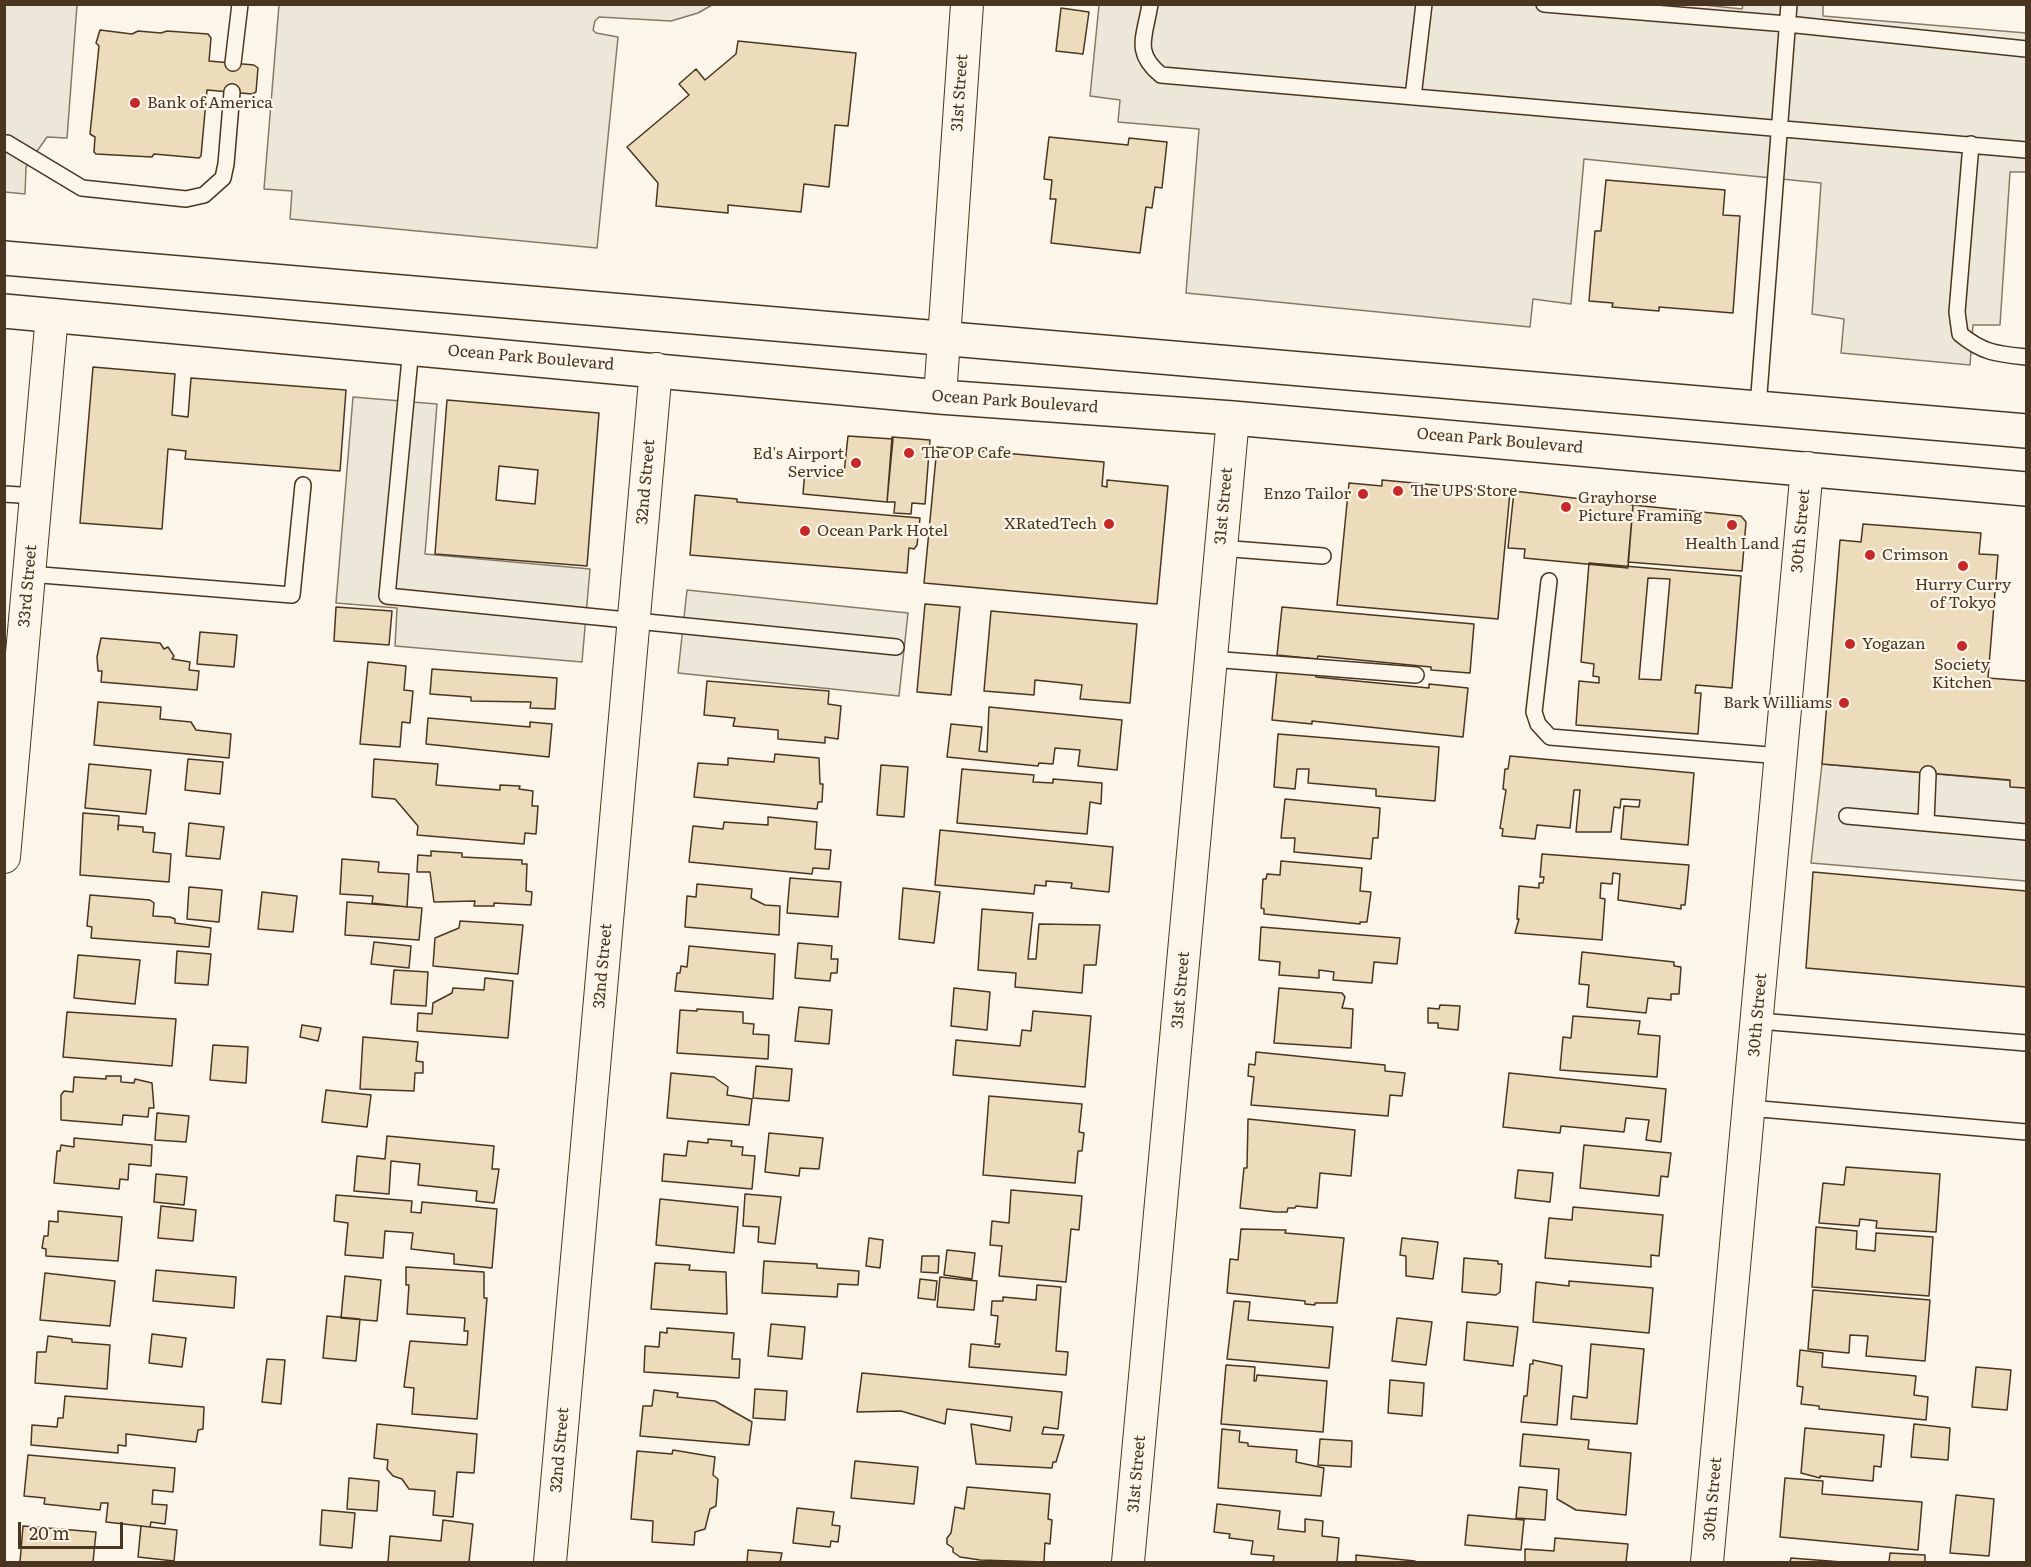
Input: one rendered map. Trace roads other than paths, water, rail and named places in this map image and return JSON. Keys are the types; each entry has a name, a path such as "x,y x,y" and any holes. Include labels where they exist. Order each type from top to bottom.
{"street":[{"name":"31st Street","path":"940,397 967,4"},
{"path":"4,258 2026,431"},
{"name":"Ocean Park Boulevard","path":"4,311 656,369 940,397 1233,418 2026,489"},
{"name":"33rd Street","path":"4,857 52,315"},
{"name":"32nd Street","path":"550,1563 656,369"},
{"name":"31st Street","path":"1128,1563 1233,418"},
{"name":"30th Street","path":"1707,1563 1759,1021 1807,468"}],"lane":[{"path":"233,63 240,4"},
{"path":"1150,4 1142,52 1147,64 1161,75 2026,150"},
{"path":"1413,97 1424,4"},
{"path":"1544,4 1787,24 2026,49"},
{"path":"1758,407 1789,4"},
{"path":"7,143 82,188 186,199 204,195 223,178 232,92"},
{"path":"1971,144 1957,312 1960,334 1974,345 1992,354 2026,357"},
{"path":"411,348 387,596 896,647"},
{"path":"29,574 292,595 303,484"},
{"path":"4,494 36,496"},
{"path":"1220,548 1323,556"},
{"path":"1550,581 1534,712 1538,724 1550,736 1781,756"},
{"path":"1211,659 1416,675"},
{"path":"1926,823 1928,774"},
{"path":"1847,816 2026,832"},
{"path":"1759,1021 2026,1043"},
{"path":"1749,1108 2026,1132"}],"place":[{"name":"Bank of America","path":"135,103"},
{"name":"The OP Cafe","path":"909,453"},
{"name":"Ed's Airport Service","path":"856,463"},
{"name":"The UPS Store","path":"1398,491"},
{"name":"Enzo Tailor","path":"1363,494"},
{"name":"Grayhorse Picture Framing","path":"1566,507"},
{"name":"XRatedTech","path":"1109,524"},
{"name":"Health Land","path":"1732,525"},
{"name":"Ocean Park Hotel","path":"805,531"},
{"name":"Crimson","path":"1870,555"},
{"name":"Hurry Curry of Tokyo","path":"1963,566"},
{"name":"Yogazan","path":"1850,644"},
{"name":"Society Kitchen","path":"1962,646"},
{"name":"Bark Williams","path":"1844,703"}]}
